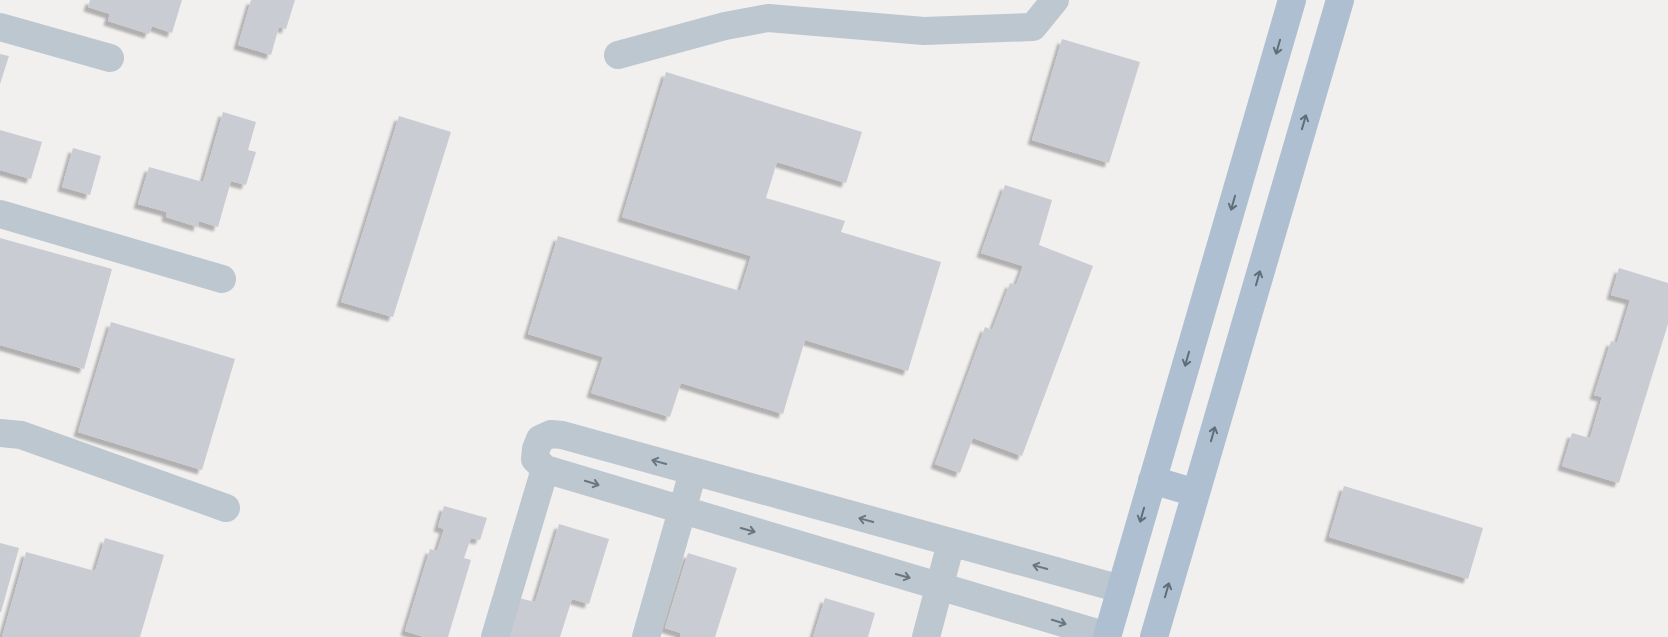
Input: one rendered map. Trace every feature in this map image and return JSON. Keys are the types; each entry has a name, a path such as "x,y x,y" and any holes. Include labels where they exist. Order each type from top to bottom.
{"main road":[{"path":"1107,636 1292,0"},
{"path":"1154,637 1340,0"},
{"path":"1152,480 1196,492"}],"street":[{"path":"618,55 725,26 768,18 924,31 1033,27 1055,0"},
{"path":"0,27 110,58"},
{"path":"0,214 222,279"},
{"path":"0,433 21,435 226,508"},
{"path":"1107,636 545,469 536,459 536,449 540,439 551,434 562,435 1121,589"},
{"path":"495,637 545,469"},
{"path":"646,637 693,472"},
{"path":"926,637 938,586 951,543"}],"building":[{"path":"90,0 182,0 172,33 152,26 149,34 108,21 110,14 88,7"},
{"path":"251,0 295,0 286,29 279,27 271,55 238,45"},
{"path":"1062,39 1140,62 1109,163 1032,140"},
{"path":"0,54 9,56 0,84"},
{"path":"666,72 862,132 846,183 777,162 766,198 845,221 841,232 941,262 908,371 805,340 783,414 681,383 670,417 591,393 603,357 528,334 558,236 740,291 751,256 622,217"},
{"path":"223,112 256,122 248,150 256,152 246,185 231,181 218,227 199,221 198,227 166,217 167,212 138,204 149,167 203,182"},
{"path":"399,116 451,132 393,317 341,302"},
{"path":"0,130 42,142 31,179 0,170"},
{"path":"73,148 101,156 90,195 62,187"},
{"path":"1005,185 1052,200 1039,245 1093,266 1022,456 973,438 960,473 935,464 985,327 992,330 1010,283 1016,285 1023,266 981,253"},
{"path":"0,238 112,269 84,369 0,345"},
{"path":"1619,268 1668,283 1668,324 1619,483 1562,466 1572,433 1590,438 1602,397 1594,395 1611,341 1617,343 1630,300 1611,295"},
{"path":"111,322 235,359 202,470 78,432"},
{"path":"1344,486 1483,528 1468,579 1329,537"},
{"path":"444,506 487,518 480,540 471,538 464,558 471,560 448,637 424,637 405,631 430,549 437,551 444,529 438,527"},
{"path":"559,524 609,539 589,604 572,599 560,637 507,637 519,598 535,602"},
{"path":"105,538 164,555 140,637 2,637 26,552 95,571"},
{"path":"0,543 19,548 1,612 0,612"},
{"path":"688,553 737,568 715,637 680,637 681,633 665,628"},
{"path":"825,598 875,613 868,637 813,637"}]}
